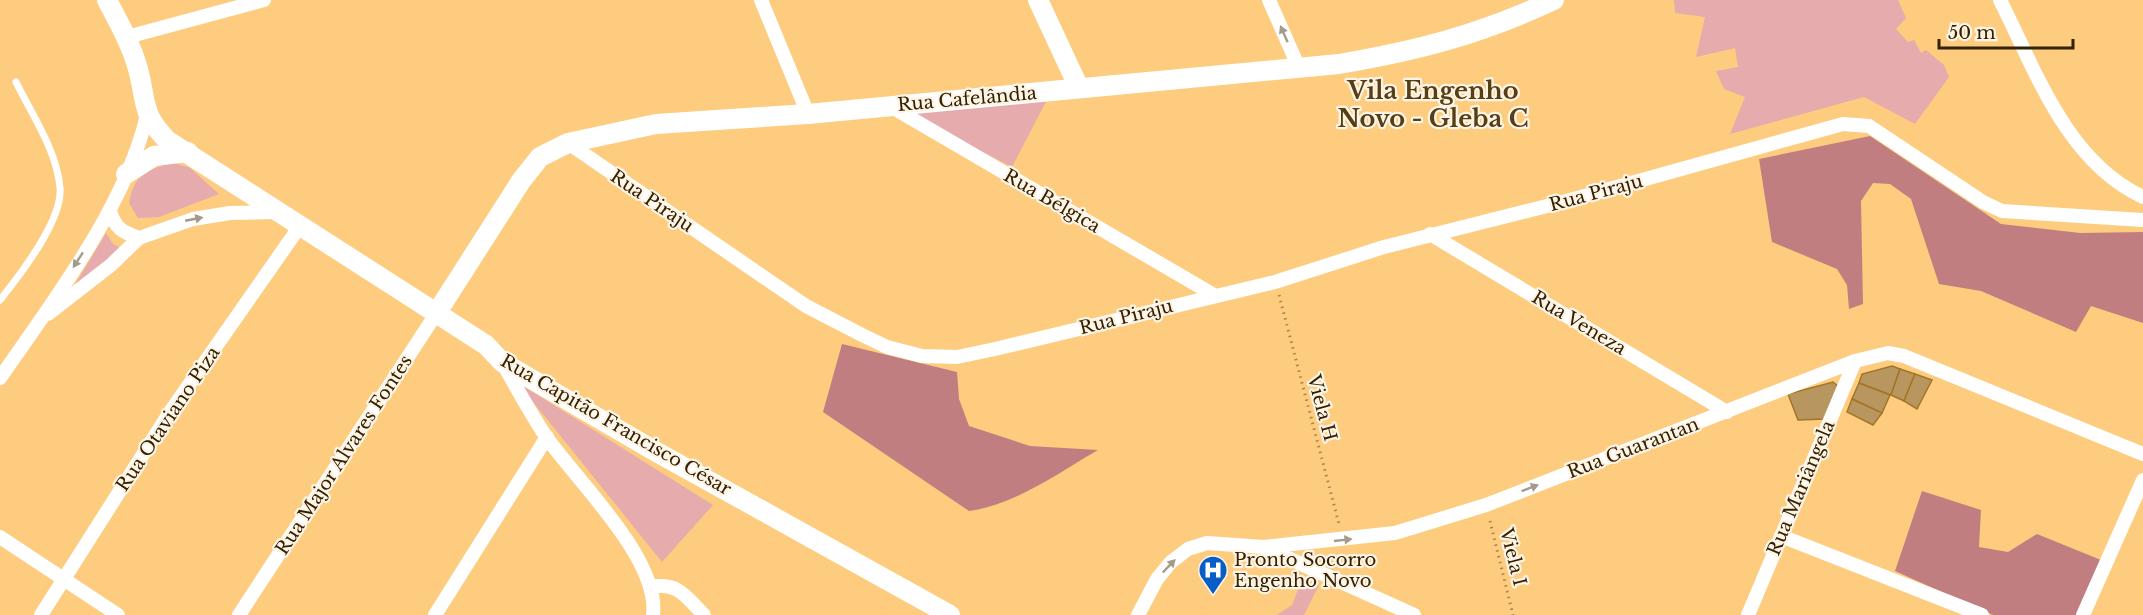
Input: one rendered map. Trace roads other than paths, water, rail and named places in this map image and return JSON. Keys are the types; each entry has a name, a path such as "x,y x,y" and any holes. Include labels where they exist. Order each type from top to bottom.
{"street":[{"path":"0,378 110,211 140,143 147,115 138,70 127,37 107,0"},
{"path":"127,37 264,0"},
{"path":"761,0 808,114"},
{"path":"1038,0 1079,88"},
{"path":"1269,0 1299,68"},
{"name":"Rua Cafelândia","path":"449,294 521,181 540,157 567,143 656,124 808,114 1299,68 1412,52 1459,39 1554,0"},
{"path":"2000,0 2063,125 2093,161 2116,181 2143,197"},
{"name":"Rua Bélgica","path":"890,106 1214,295"},
{"name":"Rua Capitão Francisco César","path":"147,115 168,141 486,345 502,362 653,450 950,615"},
{"name":"Rua Piraju","path":"567,143 806,306 886,347 922,356 966,355 1275,282 1350,256 1431,234 1563,202 1828,128 1857,124 1878,132 1983,202 2002,211 2143,220"},
{"path":"126,174 154,156 188,152"},
{"path":"110,211 116,227 122,232 139,238"},
{"path":"39,320 111,265 139,238 193,219 230,213 277,212"},
{"name":"Rua Otaviano Piza","path":"41,615 170,412 300,226"},
{"name":"Rua Veneza","path":"1431,234 1727,412"},
{"name":"Rua Major Alvares Fontes","path":"239,615 449,294"},
{"name":"Rua Guarantan","path":"1138,615 1157,579 1171,562 1188,549 1208,543 1264,547 1395,533 1486,505 1855,361 1888,353 1904,356 2143,454"},
{"name":"Rua Mariângela","path":"1748,615 1855,361"},
{"path":"502,362 547,437 627,542 649,578 653,615"},
{"path":"435,615 547,437"},
{"path":"2083,615 2143,480"},
{"path":"1781,536 1982,615"},
{"path":"0,537 118,615"},
{"path":"1264,547 1414,615"},
{"path":"651,588 663,585 676,588 704,615"}],"lane":[{"path":"0,300 40,244 52,218 60,190 54,160 16,82"}],"place":[{"name":"Pronto Socorro Engenho Novo","path":"1213,596"}],"district":[{"name":"Vila Engenho Novo - Gleba C","path":"1433,105"}]}
